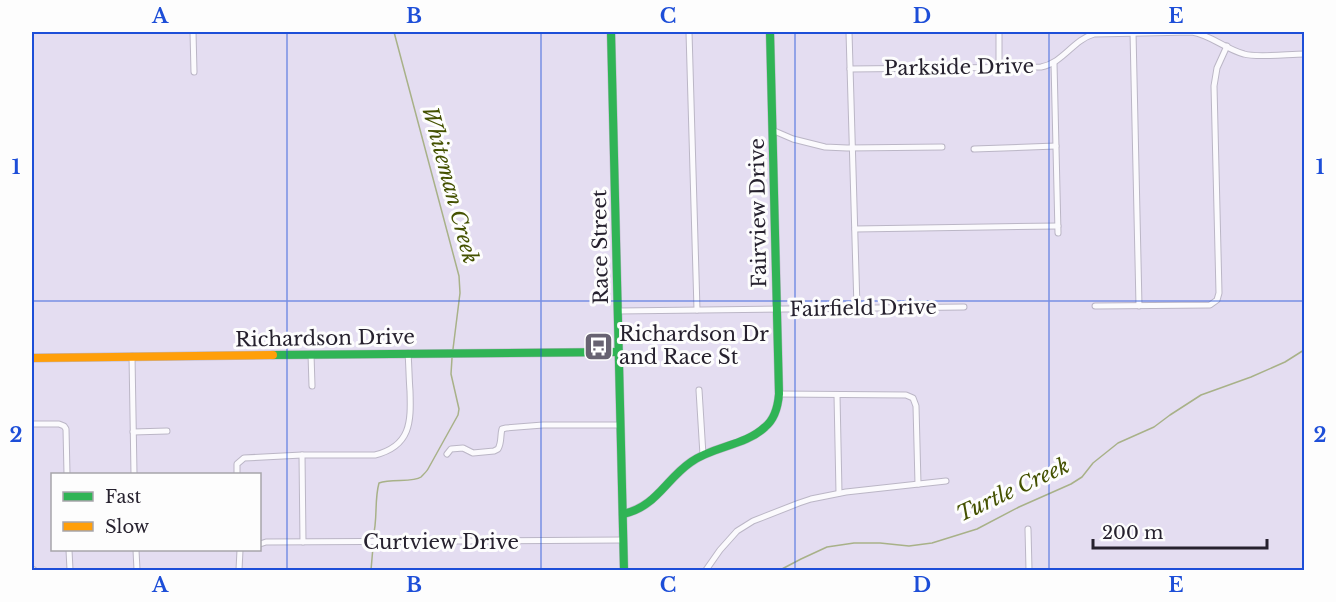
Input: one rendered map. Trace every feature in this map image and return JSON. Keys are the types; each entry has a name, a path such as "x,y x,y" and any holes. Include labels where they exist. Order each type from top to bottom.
{"street":[{"path":"193,32 194,72"},
{"name":"Race Street","path":"611,32 624,570"},
{"path":"689,32 697,310"},
{"name":"Fairview Drive","path":"770,32 779,394"},
{"path":"849,32 857,308"},
{"path":"999,32 999,67"},
{"path":"1133,32 1139,306"},
{"name":"Parkside Drive","path":"850,69 1041,67 1054,63 1088,36 1133,32 1192,32 1207,36 1242,54 1249,55 1305,54"},
{"path":"1095,306 1210,305 1217,300 1219,293 1214,86 1217,68 1227,46"},
{"path":"855,229 1058,230 1054,63"},
{"path":"772,130 808,144 825,147 942,147"},
{"path":"974,149 1056,146"},
{"name":"Fairfield Drive","path":"618,311 964,307"},
{"name":"Richardson Drive","path":"32,358 619,352"},
{"path":"237,473 239,461 244,458 375,454 386,451 400,441 407,431 411,417 408,353"},
{"path":"311,354 312,386"},
{"path":"132,356 134,473"},
{"path":"699,390 703,454"},
{"path":"623,514 636,512 654,500 672,477 688,462 762,430 777,410 779,394 906,395 913,398 916,406 918,484"},
{"path":"837,394 839,493"},
{"path":"32,424 64,426 66,429 67,473"},
{"path":"447,454 451,449 463,448 473,453 494,451 501,444 502,429 506,428 537,425 621,425"},
{"path":"133,432 167,431"},
{"path":"302,455 303,542"},
{"path":"706,570 730,537 748,524 799,503 839,493 946,481"},
{"path":"1028,529 1029,570"},
{"name":"Curtview Drive","path":"261,544 623,540"},
{"path":"69,551 70,570"},
{"path":"136,551 137,570"},
{"path":"239,570 240,551"}],"waterway":[{"name":"Whiteman Creek","path":"394,32 459,276 460,293 453,349"},
{"name":"Turtle Creek","path":"780,570 827,547 854,543 909,546 932,543 977,529 1071,484 1082,477 1093,463 1118,443 1154,427 1201,395 1251,377 1285,362 1304,350"},
{"name":"Whiteman Creek","path":"373,537 379,483 413,480 421,477 428,469 458,415 459,409 451,374 452,358"},
{"name":"Whiteman Creek","path":"371,570 373,547"}],"traffic: fast":[{"path":"611,32 624,570"},
{"path":"623,514 652,499 691,462 709,452 757,433 771,420 777,408 779,394 770,32"},
{"path":"273,355 619,352"}],"traffic: slow":[{"path":"32,358 273,355"}],"place":[{"name":"Richardson Dr and Race St","path":"598,346"}]}
